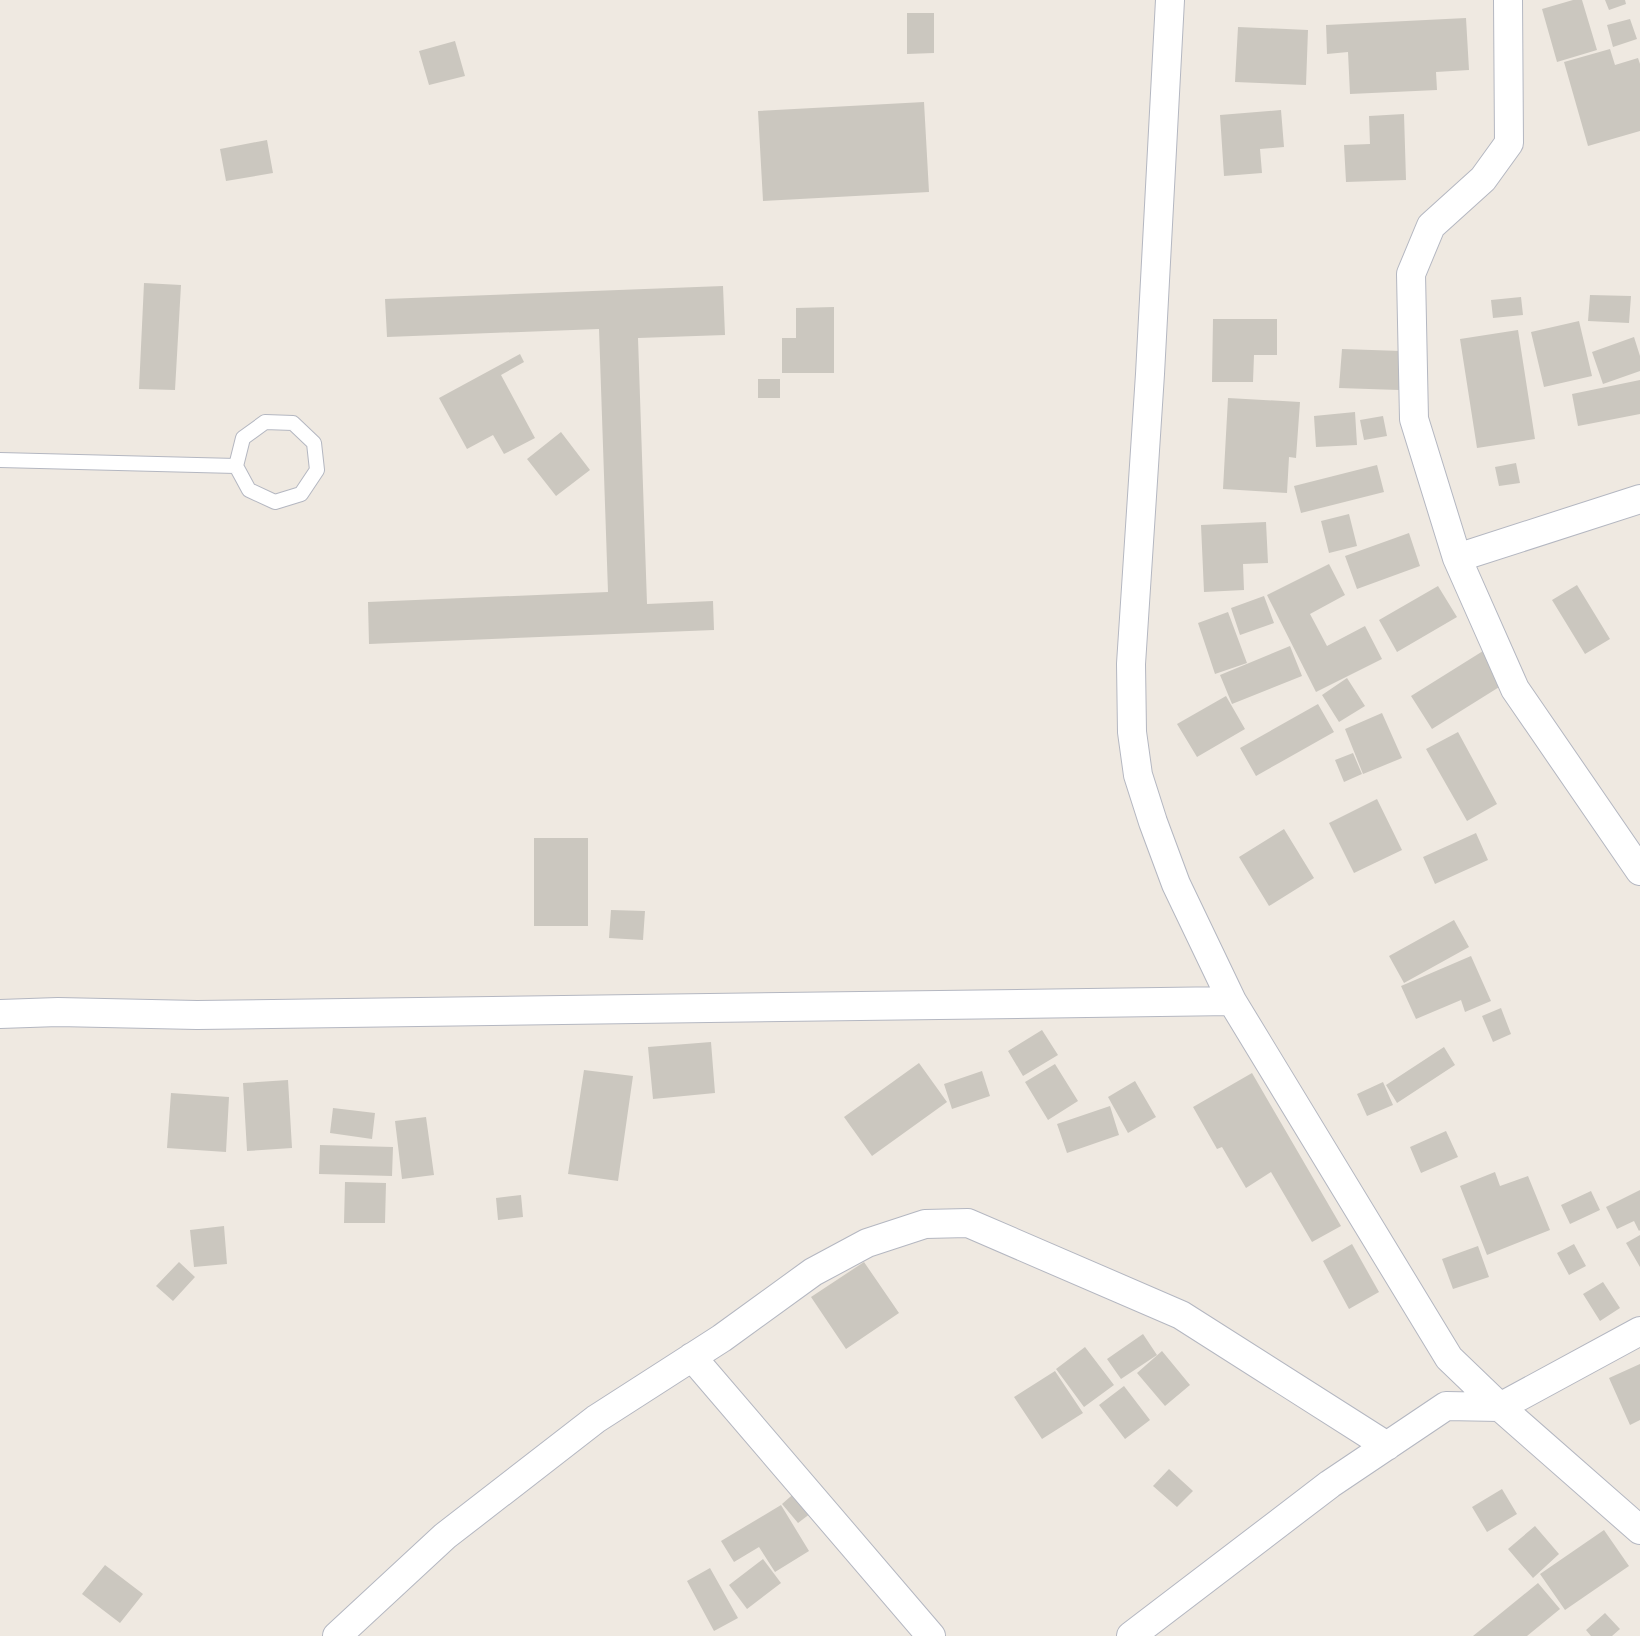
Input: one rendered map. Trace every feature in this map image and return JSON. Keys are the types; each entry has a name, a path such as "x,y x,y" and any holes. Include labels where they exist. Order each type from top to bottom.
{"street":[{"path":"1170,0 1150,374 1131,664 1132,732 1138,775 1152,822 1176,884 1232,1001 1448,1358 1500,1407 1640,1530"},
{"path":"1508,0 1509,143 1483,179 1431,226 1411,274 1414,419 1457,558 1516,689 1640,871"},
{"path":"1457,558 1640,499"},
{"path":"0,1014 58,1012 197,1015 1232,1001"},
{"path":"337,1636 445,1536 596,1419 722,1338 813,1272 867,1243 925,1224 968,1223 1181,1315 1386,1446"},
{"path":"1132,1636 1330,1484 1446,1406 1500,1407 1640,1331"},
{"path":"692,1357 932,1636"}],"lane":[{"path":"266,422 293,423 314,443 317,470 302,494 275,502 249,490 236,466 243,438 266,422"},
{"path":"0,460 236,466"}],"building":[{"path":"1573,0 1582,0 1597,50 1557,62 1542,9"},
{"path":"1605,0 1625,0 1626,4 1609,10"},
{"path":"907,13 934,13 934,53 907,54"},
{"path":"1466,18 1469,70 1436,72 1437,90 1350,94 1348,52 1327,54 1326,25"},
{"path":"1630,19 1637,39 1613,47 1607,25"},
{"path":"1238,27 1308,30 1306,85 1235,82"},
{"path":"455,41 465,76 429,85 419,51"},
{"path":"1610,49 1615,65 1638,58 1640,64 1640,131 1588,146 1564,62"},
{"path":"924,102 929,192 763,201 758,111"},
{"path":"1281,110 1284,147 1260,149 1262,173 1224,176 1220,115"},
{"path":"1404,114 1406,180 1346,182 1344,145 1370,144 1369,116"},
{"path":"267,140 273,173 226,181 220,149"},
{"path":"144,283 181,285 175,390 139,389"},
{"path":"723,286 725,335 638,338 647,604 713,601 714,630 369,644 368,602 608,592 599,329 387,337 385,299"},
{"path":"1590,295 1631,296 1629,323 1588,321"},
{"path":"1521,297 1523,315 1493,318 1491,300"},
{"path":"834,307 834,373 782,373 782,338 796,338 796,308"},
{"path":"1213,319 1277,319 1277,355 1254,355 1253,382 1212,382"},
{"path":"1579,321 1592,376 1544,387 1531,332"},
{"path":"1518,330 1535,439 1477,448 1460,339"},
{"path":"1634,337 1640,356 1640,371 1603,384 1592,352"},
{"path":"1342,349 1401,351 1399,390 1339,388"},
{"path":"520,354 524,362 501,375 535,438 504,454 493,435 467,449 439,398"},
{"path":"758,379 780,379 780,398 758,398"},
{"path":"1640,380 1640,414 1578,426 1572,394"},
{"path":"1228,398 1300,402 1296,458 1289,457 1287,493 1223,489"},
{"path":"1355,412 1357,445 1316,447 1314,416"},
{"path":"1383,416 1387,436 1364,440 1360,420"},
{"path":"561,432 590,470 556,496 527,459"},
{"path":"1516,463 1520,483 1499,486 1495,467"},
{"path":"1377,465 1384,492 1301,513 1294,486"},
{"path":"1349,514 1357,546 1329,553 1321,521"},
{"path":"1266,522 1268,563 1243,564 1244,590 1204,592 1201,525"},
{"path":"1409,533 1420,566 1357,589 1345,556"},
{"path":"1329,564 1345,595 1310,614 1327,646 1365,626 1382,659 1316,692 1267,595"},
{"path":"1577,585 1610,639 1585,654 1552,600"},
{"path":"1438,586 1457,617 1397,652 1379,620"},
{"path":"1264,596 1274,623 1240,635 1231,608"},
{"path":"1228,612 1247,663 1215,674 1198,623"},
{"path":"1290,646 1302,676 1232,704 1220,675"},
{"path":"1483,651 1504,684 1432,729 1411,696"},
{"path":"1347,678 1365,706 1339,722 1322,695"},
{"path":"1226,696 1245,729 1197,757 1177,724"},
{"path":"1318,704 1334,732 1256,776 1240,748"},
{"path":"1382,713 1402,758 1363,774 1345,729"},
{"path":"1458,732 1497,804 1467,821 1426,749"},
{"path":"1353,753 1362,774 1344,782 1335,760"},
{"path":"1377,799 1402,850 1354,873 1329,823"},
{"path":"1284,829 1314,878 1269,906 1239,857"},
{"path":"1476,833 1488,860 1435,884 1423,857"},
{"path":"534,838 588,838 588,926 534,926"},
{"path":"611,910 645,911 643,940 609,938"},
{"path":"1454,920 1469,947 1404,983 1389,956"},
{"path":"1471,956 1491,1001 1465,1012 1461,1000 1416,1019 1401,986"},
{"path":"1501,1008 1511,1034 1493,1042 1482,1016"},
{"path":"1042,1030 1058,1055 1023,1076 1008,1051"},
{"path":"711,1042 715,1093 653,1099 648,1047"},
{"path":"1444,1047 1455,1065 1397,1103 1386,1085"},
{"path":"919,1063 947,1102 872,1156 844,1117"},
{"path":"1055,1064 1078,1101 1048,1120 1025,1082"},
{"path":"584,1070 633,1076 618,1181 568,1174"},
{"path":"982,1071 990,1096 952,1109 944,1084"},
{"path":"1252,1073 1341,1226 1312,1242 1271,1172 1246,1188 1222,1147 1217,1149 1193,1107"},
{"path":"288,1080 292,1148 247,1151 243,1083"},
{"path":"1135,1081 1156,1117 1128,1133 1108,1097"},
{"path":"1383,1082 1393,1105 1367,1116 1357,1094"},
{"path":"171,1093 229,1097 226,1152 167,1148"},
{"path":"1110,1106 1119,1135 1067,1153 1057,1124"},
{"path":"333,1108 375,1113 372,1139 330,1133"},
{"path":"426,1117 434,1175 402,1179 395,1121"},
{"path":"1446,1131 1458,1157 1421,1173 1410,1147"},
{"path":"320,1145 393,1147 392,1176 319,1174"},
{"path":"1495,1172 1500,1186 1528,1176 1550,1230 1487,1255 1460,1186"},
{"path":"345,1182 386,1183 385,1223 344,1223"},
{"path":"1640,1190 1640,1230 1634,1221 1617,1229 1606,1207"},
{"path":"1591,1191 1600,1210 1570,1224 1561,1205"},
{"path":"521,1195 523,1217 498,1220 496,1198"},
{"path":"224,1226 227,1264 194,1267 190,1230"},
{"path":"1640,1235 1640,1267 1626,1243"},
{"path":"1352,1244 1379,1292 1349,1309 1323,1261"},
{"path":"1574,1244 1586,1266 1569,1275 1557,1253"},
{"path":"1478,1246 1489,1277 1453,1289 1442,1259"},
{"path":"179,1262 195,1277 173,1301 156,1286"},
{"path":"864,1262 899,1313 846,1349 811,1297"},
{"path":"1603,1282 1620,1308 1600,1321 1583,1294"},
{"path":"1143,1334 1157,1355 1121,1379 1107,1359"},
{"path":"1085,1347 1114,1385 1084,1407 1056,1369"},
{"path":"1162,1351 1190,1385 1165,1406 1137,1373"},
{"path":"1640,1364 1640,1420 1630,1425 1609,1378"},
{"path":"1055,1371 1083,1413 1042,1439 1014,1397"},
{"path":"1124,1386 1150,1420 1125,1439 1099,1405"},
{"path":"1169,1469 1193,1491 1177,1507 1153,1486"},
{"path":"1502,1489 1517,1514 1487,1532 1472,1507"},
{"path":"798,1490 815,1510 798,1523 782,1504"},
{"path":"781,1505 809,1551 775,1572 759,1547 734,1562 721,1541"},
{"path":"1535,1526 1559,1554 1533,1578 1508,1549"},
{"path":"1604,1530 1629,1566 1565,1610 1540,1574"},
{"path":"763,1559 781,1583 747,1609 729,1585"},
{"path":"105,1565 143,1594 120,1623 82,1594"},
{"path":"710,1568 738,1618 714,1631 687,1581"},
{"path":"1538,1583 1560,1609 1527,1636 1473,1636"},
{"path":"1605,1613 1620,1629 1612,1636 1591,1636 1586,1630"}]}
